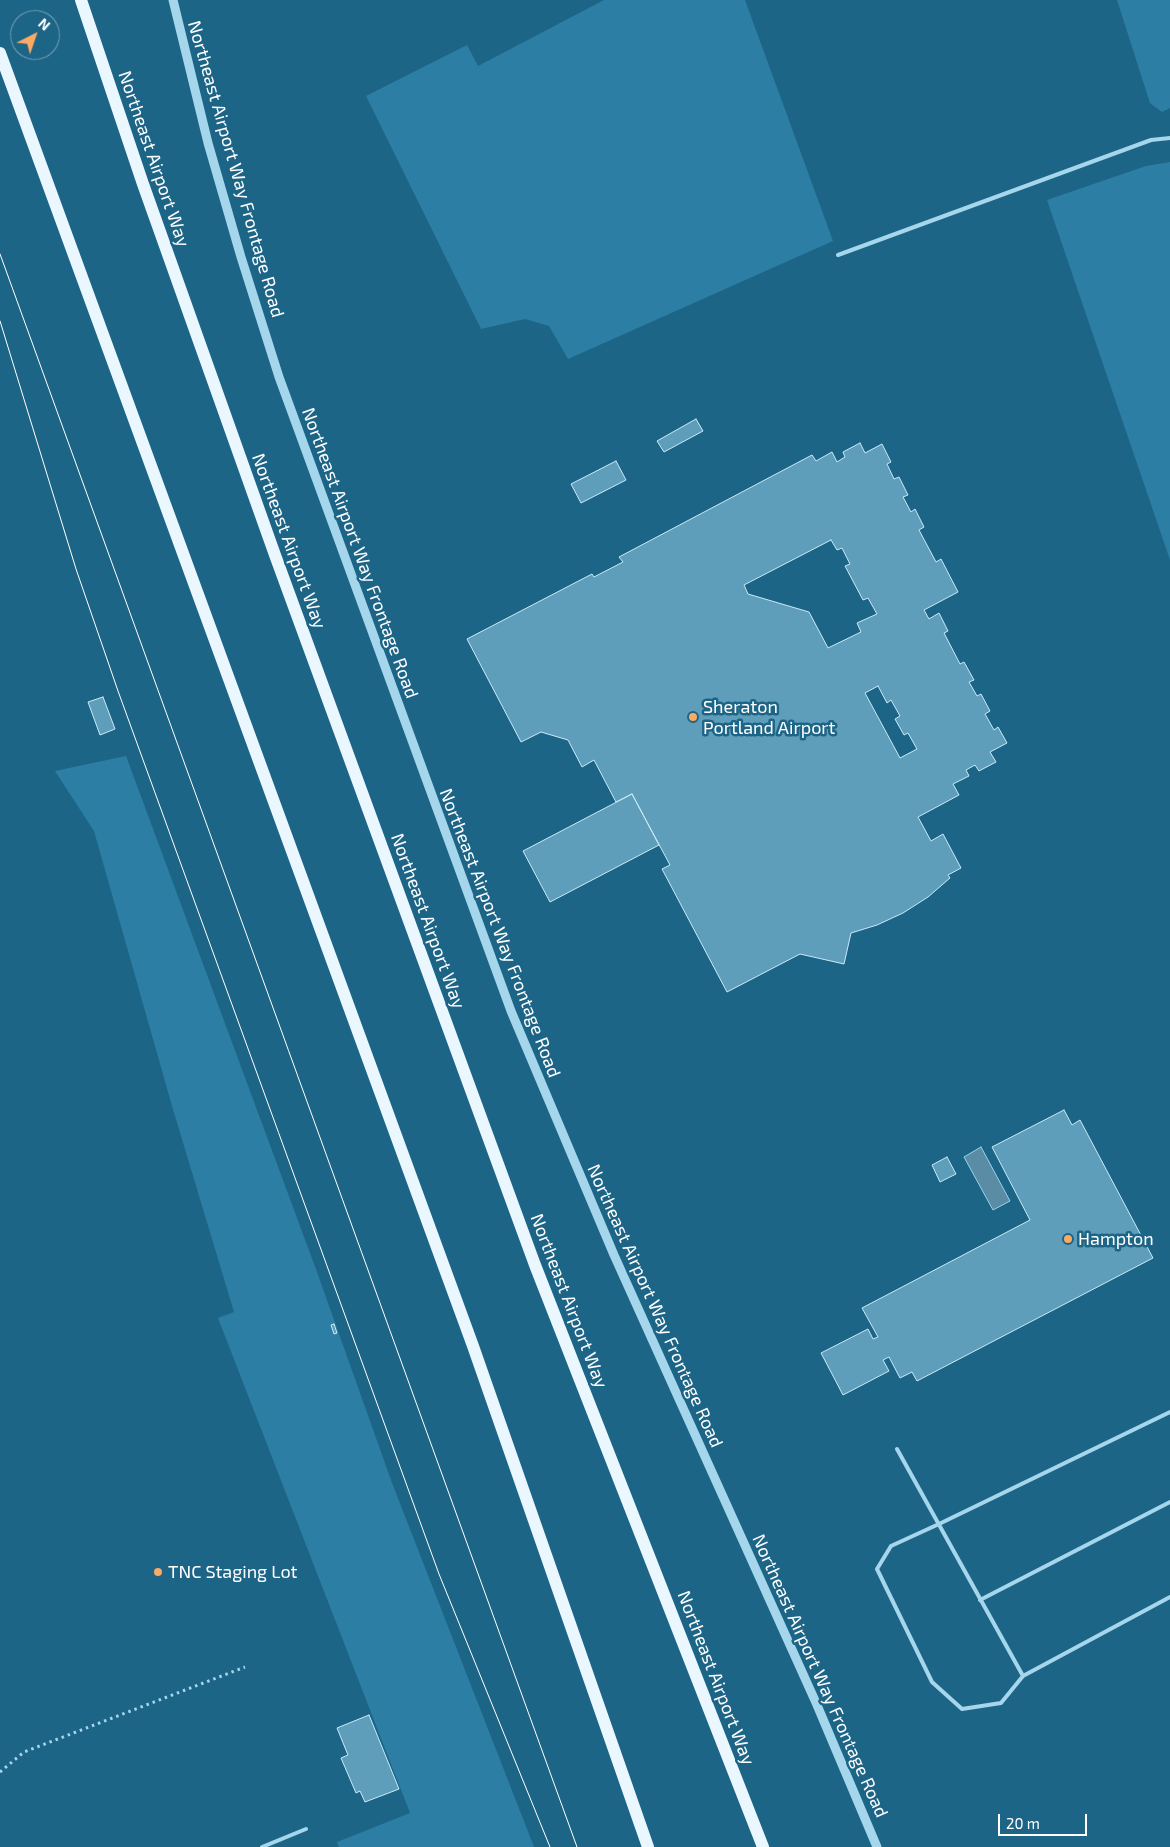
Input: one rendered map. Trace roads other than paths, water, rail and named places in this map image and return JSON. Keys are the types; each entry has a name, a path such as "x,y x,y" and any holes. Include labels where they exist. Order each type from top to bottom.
{"main road":[{"name":"Northeast Airport Way","path":"82,0 147,193 275,555 525,1237 763,1847"},
{"path":"0,53 473,1346 648,1847"}],"street":[{"name":"Northeast Airport Way Frontage Road","path":"173,0 208,143 241,257 279,377 511,1011 614,1255 813,1696 877,1847"}],"lane":[{"path":"838,255 1142,144 1170,138"},
{"path":"1170,1412 891,1546 877,1569 932,1682 962,1710 1001,1702 1023,1676 1170,1597"},
{"path":"897,1448 1023,1676"},
{"path":"980,1600 1170,1502"},
{"path":"262,1847 306,1829"}],"tram line":[{"path":"0,254 577,1847"},
{"path":"0,321 76,569 118,691 439,1574 550,1847"}],"place":[{"name":"Sheraton Portland Airport","path":"693,717"},
{"name":"Hampton","path":"1068,1239"},
{"name":"TNC Staging Lot","path":"158,1572"}]}
